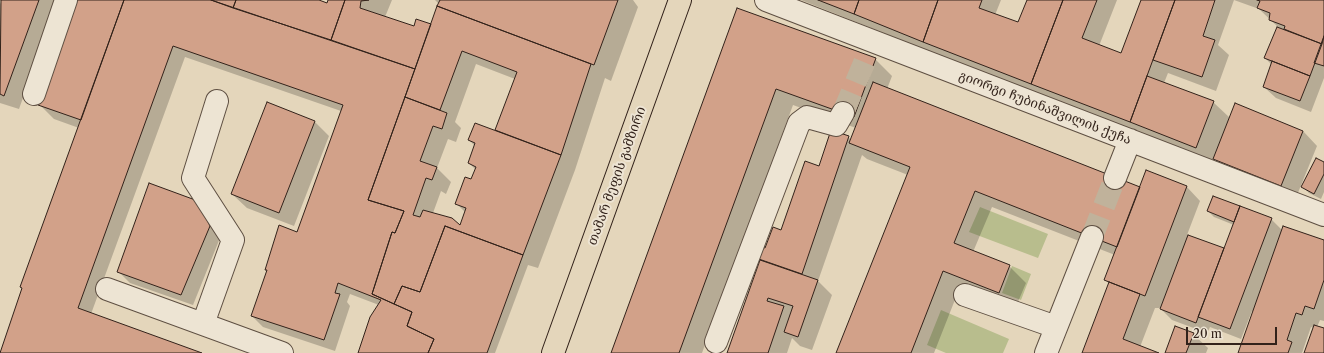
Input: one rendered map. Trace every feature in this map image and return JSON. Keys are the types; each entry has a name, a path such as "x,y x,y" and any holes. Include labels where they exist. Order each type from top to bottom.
{"main road":[{"name":"თამარ მეფის გამზირი","path":"553,353 680,0"}],"street":[{"path":"34,94 66,0"},
{"name":"გიორგი ჩუბინაშვილის ქუჩა","path":"766,0 870,48 1130,140 1324,215"},
{"path":"203,324 233,240 193,178 217,101"},
{"path":"716,342 799,123 807,117 836,125 843,113"},
{"path":"1115,178 1130,140"},
{"path":"1046,353 1092,237"},
{"path":"107,289 282,353"},
{"path":"965,295 1056,327"}],"green space":[{"path":"980,207 1048,234 1038,258 969,232"},
{"path":"1012,266 1031,274 1021,300 1002,293"},
{"path":"941,310 1009,339 1003,353 946,353 927,345"}],"building":[{"path":"1,0 39,0 4,96 0,94"},
{"path":"76,0 124,0 81,120 38,105"},
{"path":"124,0 211,0 415,69 368,200 404,211 395,233 392,232 372,294 412,312 407,326 434,339 428,353 358,353 370,317 381,300 338,283 335,293 340,294 324,340 251,316 267,270 265,270 279,225 297,232 343,105 173,46 78,308 202,353 0,353 22,288 20,287"},
{"path":"211,0 236,0 233,8"},
{"path":"236,0 319,0 327,3 328,0 345,0 331,40 233,8"},
{"path":"345,0 369,0 361,1 360,8 414,26 416,19 431,24 415,69 331,40"},
{"path":"440,0 618,0 594,65 437,6"},
{"path":"818,0 859,0 854,14"},
{"path":"859,0 938,0 923,42 854,14"},
{"path":"938,0 982,0 979,8 1018,22 1027,0 1063,0 1031,84 923,42"},
{"path":"1063,0 1097,0 1082,38 1121,53 1141,0 1175,0 1130,122 1031,84"},
{"path":"1175,0 1215,0 1203,36 1215,40 1202,77 1153,60"},
{"path":"1257,0 1324,0 1324,36 1322,44 1284,29 1285,26 1269,20 1270,13 1257,8 1260,1"},
{"path":"437,6 591,64 561,155 495,130 517,72 462,51 440,110 405,97"},
{"path":"737,8 876,58 854,117 776,89 679,353 611,353"},
{"path":"1277,27 1322,44 1310,76 1264,58"},
{"path":"1324,36 1324,66 1314,63"},
{"path":"1272,61 1310,76 1300,101 1263,87"},
{"path":"1147,76 1214,101 1196,148 1130,122"},
{"path":"873,82 1140,187 1117,247 975,191 954,243 1010,265 999,293 943,271 911,353 836,353 910,167 849,143"},
{"path":"405,97 447,113 442,129 433,126 420,161 437,167 432,180 426,178 413,215 420,217 423,210 452,218 460,225 466,208 455,204 465,177 471,179 476,167 468,163 475,143 468,140 475,123 561,155 523,255 445,226 420,292 402,286 394,304 372,294 392,232 395,233 404,211 368,200"},
{"path":"267,102 315,121 279,213 231,194"},
{"path":"1235,103 1303,131 1281,186 1213,159"},
{"path":"831,130 849,136 802,274 753,257 757,245 765,248 773,227 781,230 805,161 819,166"},
{"path":"1316,158 1324,162 1324,174 1314,194 1301,187"},
{"path":"1146,170 1187,186 1145,296 1104,280"},
{"path":"149,183 198,201 210,226 181,295 117,272"},
{"path":"1213,196 1240,206 1234,222 1207,211"},
{"path":"1240,206 1272,218 1230,329 1198,317"},
{"path":"445,226 523,255 487,353 428,353 434,339 407,326 412,312 394,304 402,286 420,292"},
{"path":"1283,226 1324,240 1324,280 1314,309 1305,306 1302,315 1296,313 1287,340 1292,342 1288,353 1238,353"},
{"path":"1188,235 1224,248 1196,323 1160,309"},
{"path":"760,260 818,280 798,337 784,332 793,306 768,298 767,301 784,306 768,353 727,353"},
{"path":"1109,282 1140,294 1123,339 1159,353 1082,353"},
{"path":"1314,325 1324,328 1324,353 1304,353"},
{"path":"1175,326 1194,333 1186,353 1165,353"}],"tunnel":[{"path":"843,113 867,56"},
{"path":"1092,237 1115,178"}]}
